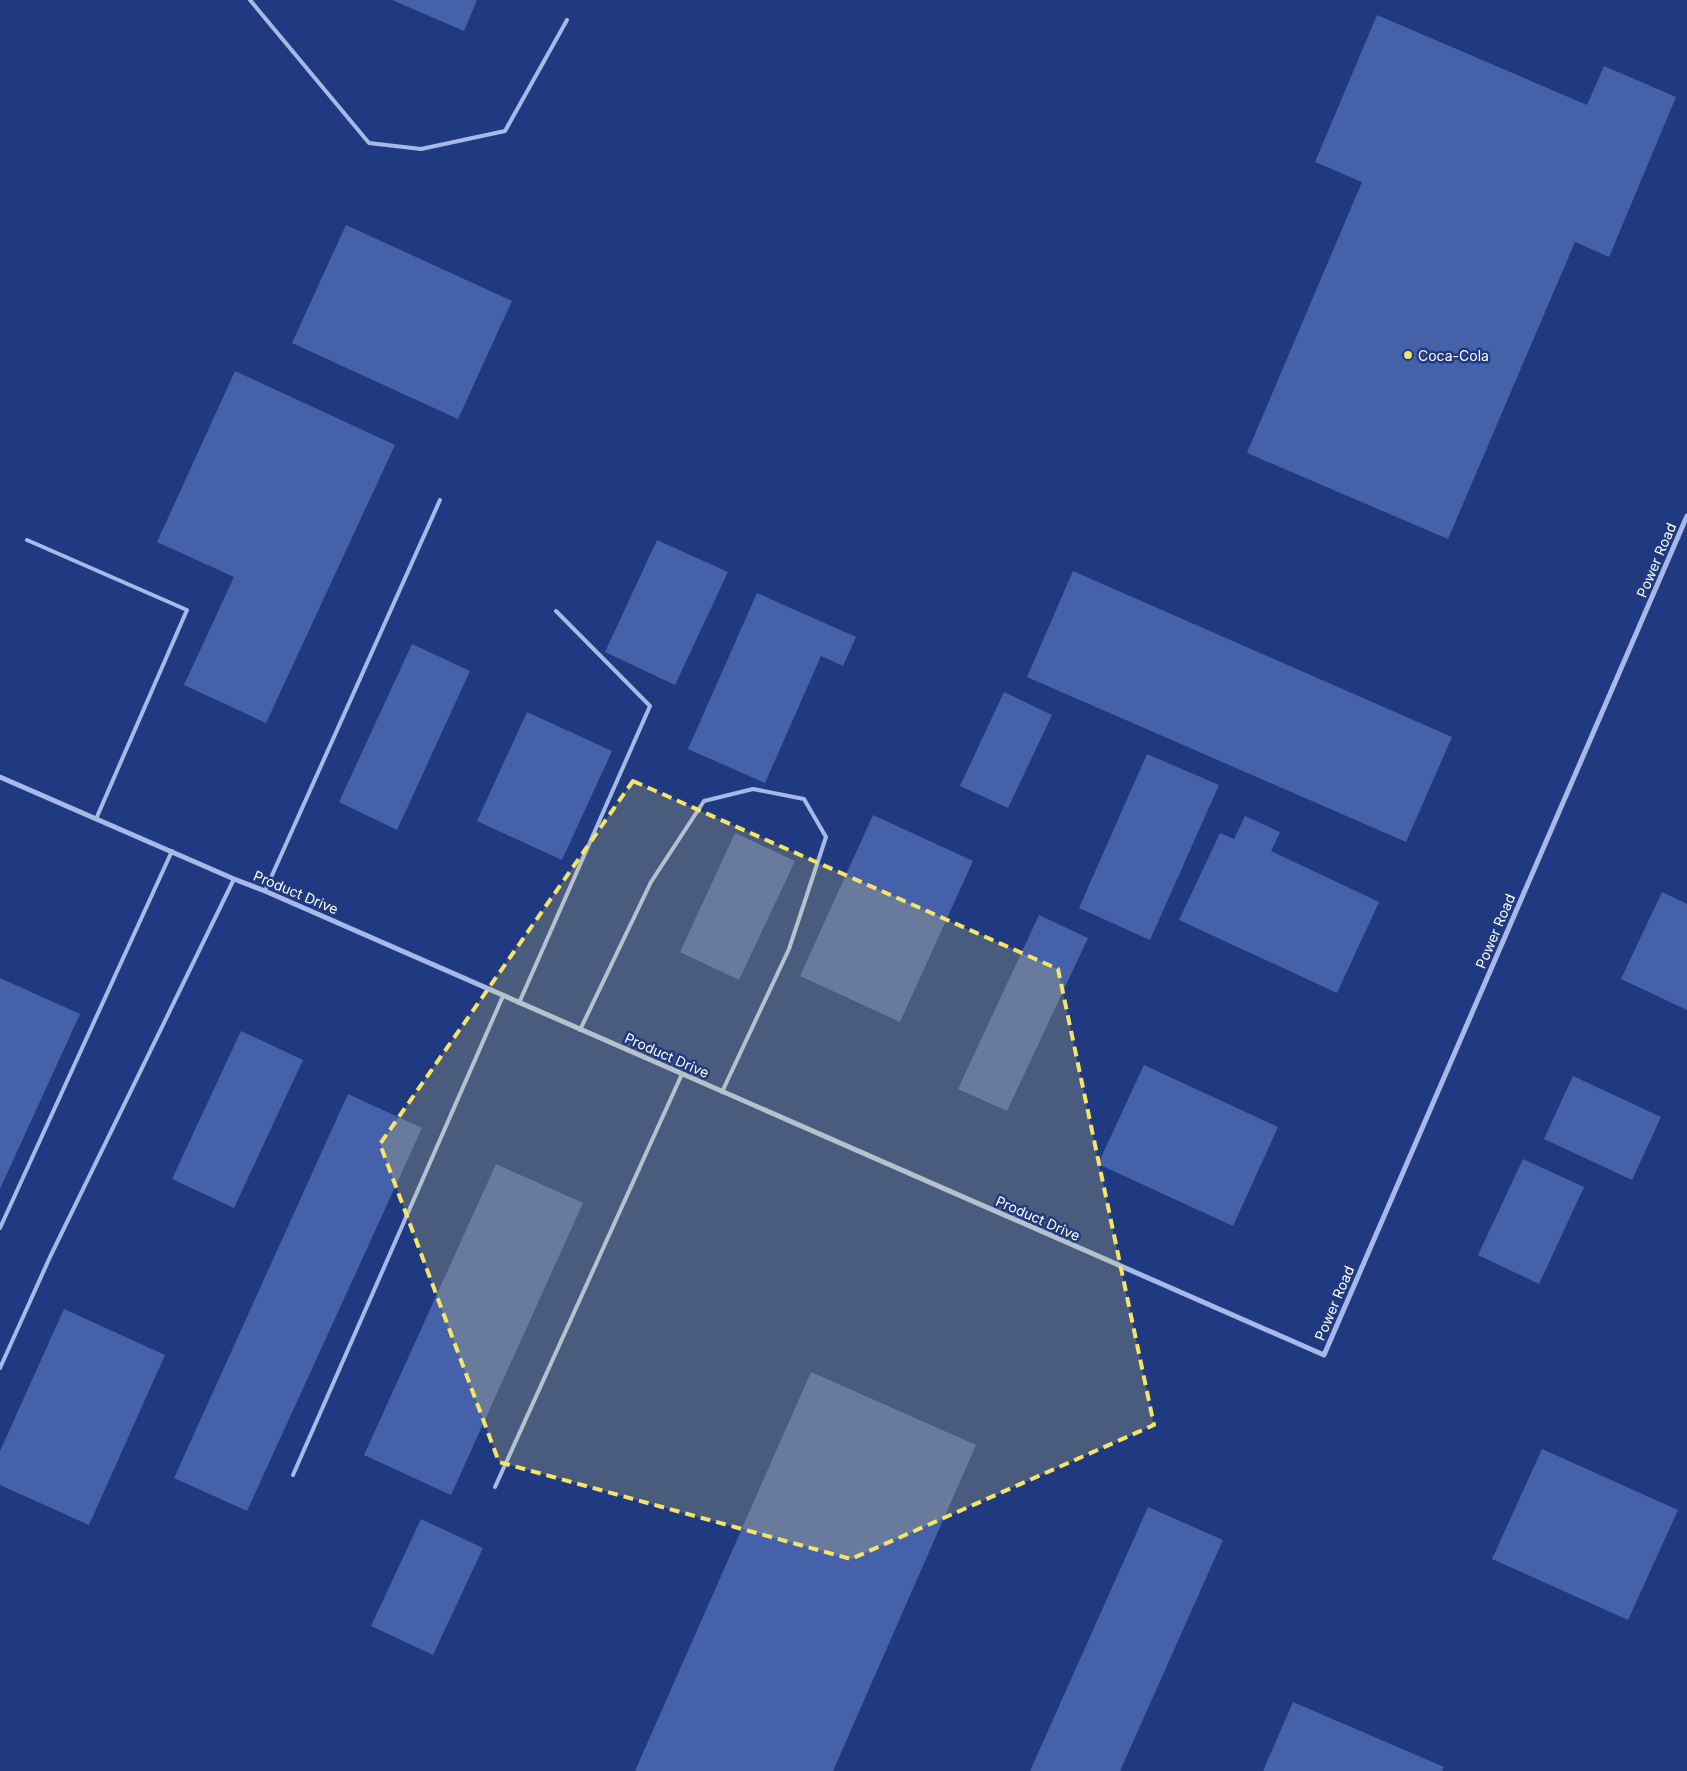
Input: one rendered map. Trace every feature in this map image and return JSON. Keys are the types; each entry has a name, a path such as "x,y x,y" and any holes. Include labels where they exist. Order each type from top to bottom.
{"street":[{"name":"Power Road","path":"1324,1355 1687,516"},
{"name":"Product Drive","path":"0,777 234,879 265,890 580,1030 1324,1355"}],"lane":[{"path":"250,0 369,143 421,149 505,131 567,20"},
{"path":"265,890 440,500"},
{"path":"27,540 187,610 96,819"},
{"path":"519,1003 650,706 556,611"},
{"path":"580,1030 651,882 704,801 753,789 804,799 826,836 789,949 722,1092"},
{"path":"0,1228 172,851"},
{"path":"0,1368 50,1257 234,879"},
{"path":"293,1475 503,996"},
{"path":"495,1487 682,1074"}],"highlighted area":[{"path":"633,781 1058,969 1154,1425 851,1559 499,1462 380,1144"}],"building":[{"path":"392,0 477,0 464,31"},
{"name":"Coca-Cola","path":"1377,15 1587,105 1604,66 1676,97 1609,257 1575,242 1448,539 1247,453 1362,182 1315,162"},
{"path":"346,225 512,301 458,419 292,343"},
{"path":"235,371 395,445 266,723 184,685 234,577 157,542"},
{"path":"657,540 728,572 675,685 605,652"},
{"path":"1073,571 1452,737 1406,842 1027,677"},
{"path":"757,593 856,637 843,666 821,656 765,783 688,749"},
{"path":"412,644 470,671 397,830 339,802"},
{"path":"1004,692 1052,715 1008,808 960,786"},
{"path":"527,712 612,751 562,860 477,821"},
{"path":"1147,754 1219,785 1150,940 1079,908"},
{"path":"873,815 973,861 900,1022 800,976"},
{"path":"1245,816 1280,832 1271,851 1379,902 1337,993 1179,920 1220,833 1234,839"},
{"path":"735,833 795,861 739,980 680,952"},
{"path":"1662,892 1687,904 1687,1010 1621,979"},
{"path":"1039,915 1088,938 1007,1111 958,1089"},
{"path":"0,978 80,1014 0,1189"},
{"path":"241,1031 303,1060 234,1208 172,1179"},
{"path":"1144,1065 1278,1127 1233,1226 1098,1164"},
{"path":"1573,1076 1661,1117 1632,1180 1544,1139"},
{"path":"348,1094 422,1128 247,1511 174,1478"},
{"path":"1523,1159 1584,1187 1539,1284 1478,1255"},
{"path":"496,1164 583,1203 451,1495 364,1455"},
{"path":"64,1309 165,1355 89,1525 0,1485 0,1451"},
{"path":"811,1372 976,1445 833,1771 635,1771"},
{"path":"1542,1449 1678,1510 1628,1620 1492,1559"},
{"path":"1148,1507 1223,1540 1120,1771 1030,1771"},
{"path":"421,1519 483,1548 433,1655 371,1626"},
{"path":"1293,1702 1444,1767 1442,1771 1263,1771"}],"place":[{"name":"Coca-Cola","path":"1408,355"}]}
